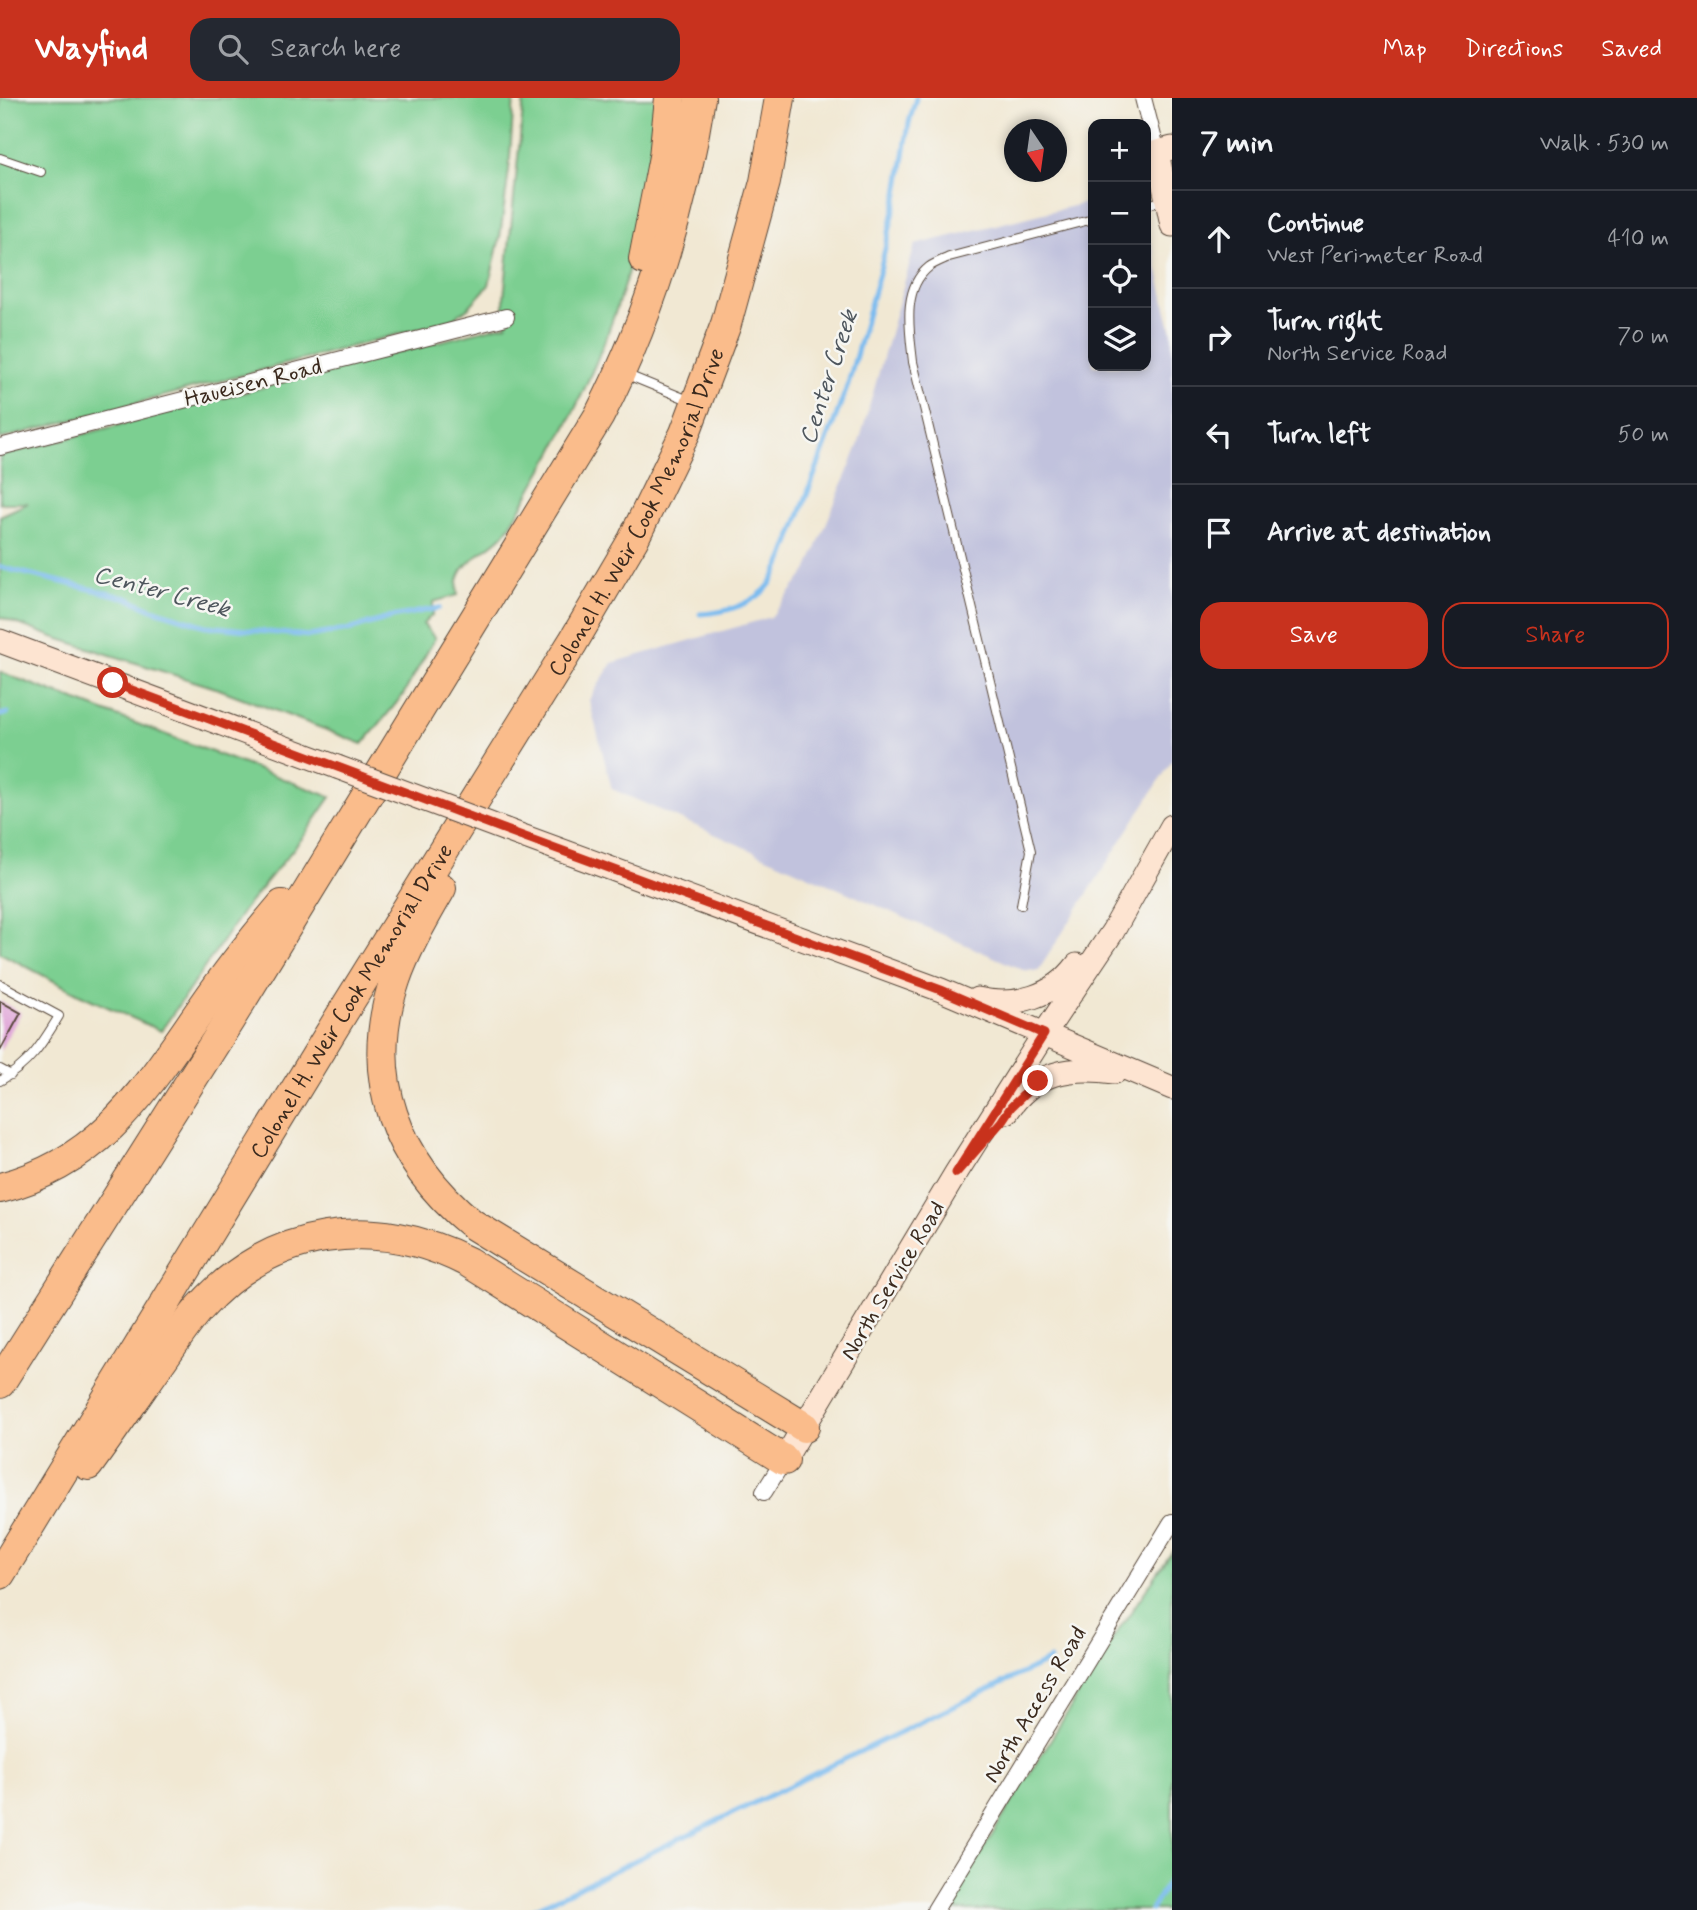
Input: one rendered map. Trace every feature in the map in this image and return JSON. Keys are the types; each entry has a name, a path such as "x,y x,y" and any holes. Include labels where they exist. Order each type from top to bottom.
{"highway":[{"path":"517,551 598,387 626,315 642,266 656,202 670,98"},
{"path":"0,1383 223,1030 599,416 654,289 692,147 700,98"},
{"name":"Colonel H. Weir Cook Memorial Drive","path":"0,1577 633,540 697,404 739,285 765,182 780,98"},
{"path":"573,642 496,794 426,914 396,978 384,1023 382,1058 391,1113 404,1145 423,1175 446,1202 472,1224 804,1427"},
{"path":"0,1188 53,1168 94,1142 115,1124 172,1053 252,941 348,824"},
{"path":"0,1577 85,1470 200,1308 236,1274 258,1260 302,1241 323,1236 364,1234 400,1237 452,1253 784,1460"}],"street":[{"path":"1143,98 1164,150 1156,203 1172,225"},
{"name":"Haueisen Road","path":"0,447 506,317"},
{"path":"0,641 941,990 1172,1088"},
{"path":"941,990 1002,1002 1026,999 1053,989 1075,967 1158,851 1172,826"},
{"name":"North Service Road","path":"764,1492 956,1173 1113,931 1158,851"},
{"path":"956,1173 1011,1107 1038,1081 1065,1071 1083,1069 1141,1076"},
{"name":"North Access Road","path":"935,1910 1172,1522"}],"lane":[{"path":"0,158 41,172"},
{"path":"1021,905 1031,851 913,362 908,316 914,288 928,268 949,257 1088,220"},
{"path":"620,372 697,404"},
{"path":"0,984 59,1016 38,1052 0,1081"},
{"path":"0,1069 11,1075"}],"shaded area":[{"path":"1088,202 1088,371 1151,371 1151,242 1172,333 1172,761 1038,971 1023,970 612,789 589,700 612,663 771,617 807,571 858,446 915,245"}],"green space":[{"path":"0,98 514,98 509,170 500,237 489,285 469,307 452,320 0,439"},
{"path":"524,98 659,98 630,266 609,330 568,424 517,516 496,542 465,567 457,584 458,595 433,602 433,614 423,624 435,638 403,695 363,744 219,689 53,637 0,617 0,516 28,503 0,503 0,456 507,324 504,297"},
{"path":"0,672 331,797 304,836 245,908 161,1031 81,995 0,953"},
{"path":"1172,1552 1172,1910 946,1910 1113,1638"}],"building":[{"path":"0,1001 21,1013 0,1051"}],"waterway":[{"name":"Center Creek","path":"700,614 720,612 757,597 771,583 784,557 848,384 881,266 916,98"},
{"name":"Center Creek","path":"0,567 127,598 206,626 309,636 352,629 392,617 439,608"},
{"path":"0,715 8,713"},
{"path":"532,1910 1050,1660"},
{"path":"1151,1910 1172,1875"}],"route":[{"path":"113,683 941,990 1044,1034 956,1173 1023,1093 1038,1081"}]}
